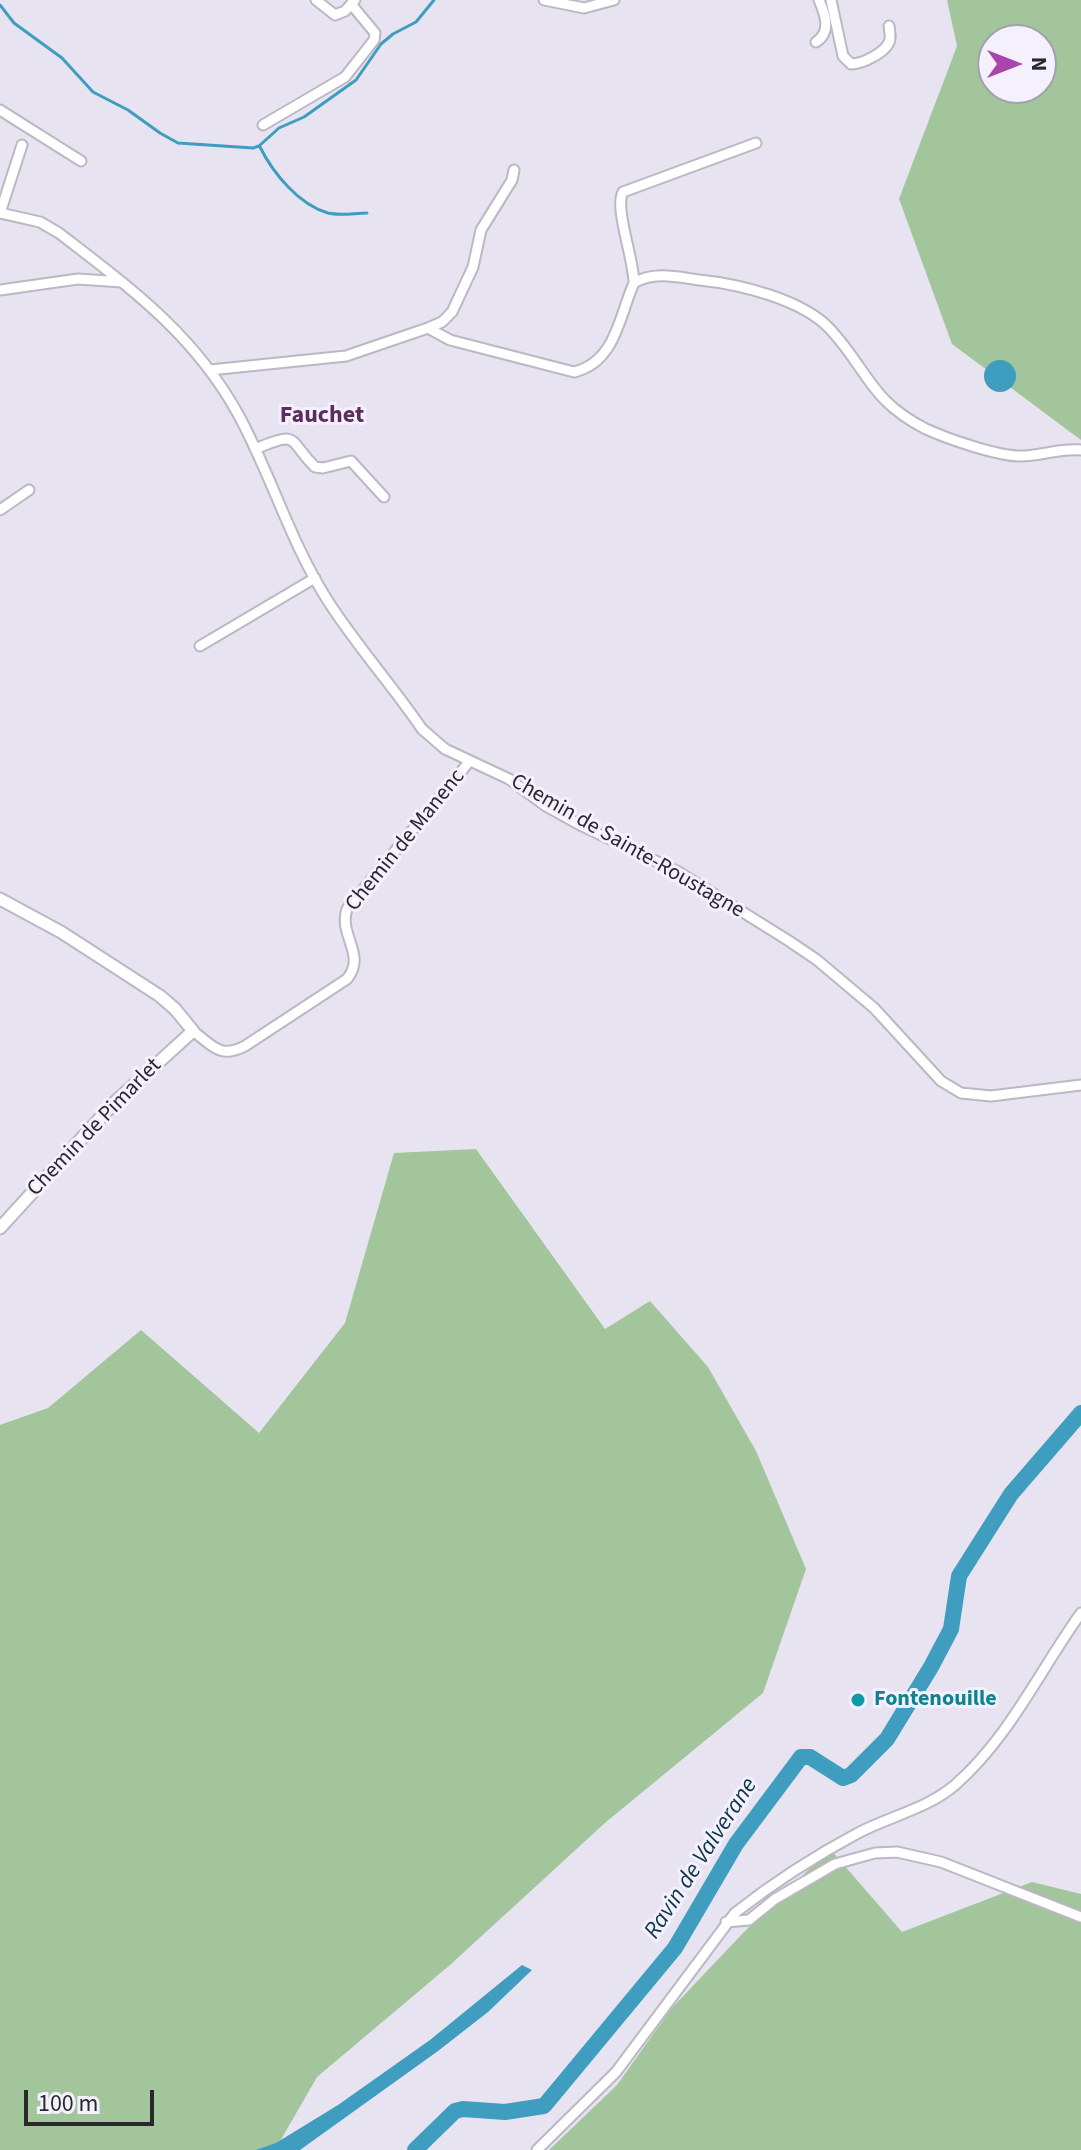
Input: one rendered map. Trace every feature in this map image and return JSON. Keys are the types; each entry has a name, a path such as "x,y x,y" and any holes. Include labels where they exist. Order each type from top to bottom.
{"street":[{"path":"263,125 345,77 374,40 375,33 353,2 341,14 335,15 316,0"},
{"path":"544,0 584,8 614,0"},
{"path":"816,42 824,35 827,23 819,0"},
{"path":"831,0 843,56 851,64 863,61 888,45 889,26"},
{"path":"0,110 81,161"},
{"path":"428,328 450,340 574,372 591,366 613,341 634,283 629,243 619,209 620,197 627,190 756,143"},
{"path":"0,213 22,145"},
{"path":"210,370 346,356 442,322 452,312 473,267 481,230 512,180 514,170"},
{"name":"Chemin de Sainte-Roustagne","path":"0,213 51,227 167,320 210,370 239,415 292,536 315,578 422,729 445,749 509,779 546,806 582,826 677,871 789,941 817,960 874,1008 941,1081 961,1093 991,1096 1081,1085"},
{"path":"634,283 654,276 714,281 742,287 795,306 828,327 886,403 923,427 1006,454 1023,456 1059,449 1081,450"},
{"path":"0,290 78,279 122,282"},
{"path":"255,449 278,439 287,439 298,444 318,468 351,461 384,497"},
{"path":"0,510 29,490"},
{"path":"200,646 315,578"},
{"name":"Chemin de Manenc","path":"0,899 61,932 160,996 193,1031 220,1051 232,1052 347,979 356,958 345,925 347,909 469,762"},
{"name":"Chemin de Pimarlet","path":"0,1228 115,1102 193,1031"},
{"path":"537,2150 616,2072 726,1922 758,1894 868,1828 915,1810 956,1784 998,1739 1081,1613"},
{"path":"726,1922 749,1920 775,1899 835,1864 862,1854 897,1852 941,1862 1081,1917"}],"green space":[{"path":"947,0 1081,0 1081,440 952,344 899,199 957,46"},
{"path":"476,1149 605,1329 650,1301 708,1367 756,1451 806,1569 763,1693 606,1822 450,1965 317,2077 275,2150 0,2150 0,1425 48,1408 141,1330 259,1433 345,1323 394,1153"},
{"path":"830,1849 902,1932 1032,1882 1081,1894 1081,2150 549,2150 617,2085 671,2009 744,1932"}],"water":[{"path":"1000,360 1011,365 1016,376 1011,387 1000,392 989,387 984,376 989,365"},
{"path":"522,1965 532,1970 488,2012 300,2150 256,2150 276,2143 338,2105 430,2040"}],"waterway":[{"path":"0,5 14,23 62,58 93,92 128,110 160,133 178,143 253,148 356,80 381,44 416,22 434,0"},
{"path":"260,147 280,177 307,203 333,214 367,213"},
{"name":"Ravin de Valverane","path":"415,2150 455,2111 505,2112 544,2106 675,1948 736,1844 801,1757 810,1757 843,1778 851,1775 887,1739 951,1629 959,1576 1011,1494 1081,1413"}],"place":[{"name":"Fontenouille","path":"858,1700"}],"district":[{"name":"Fauchet","path":"322,417"}]}
